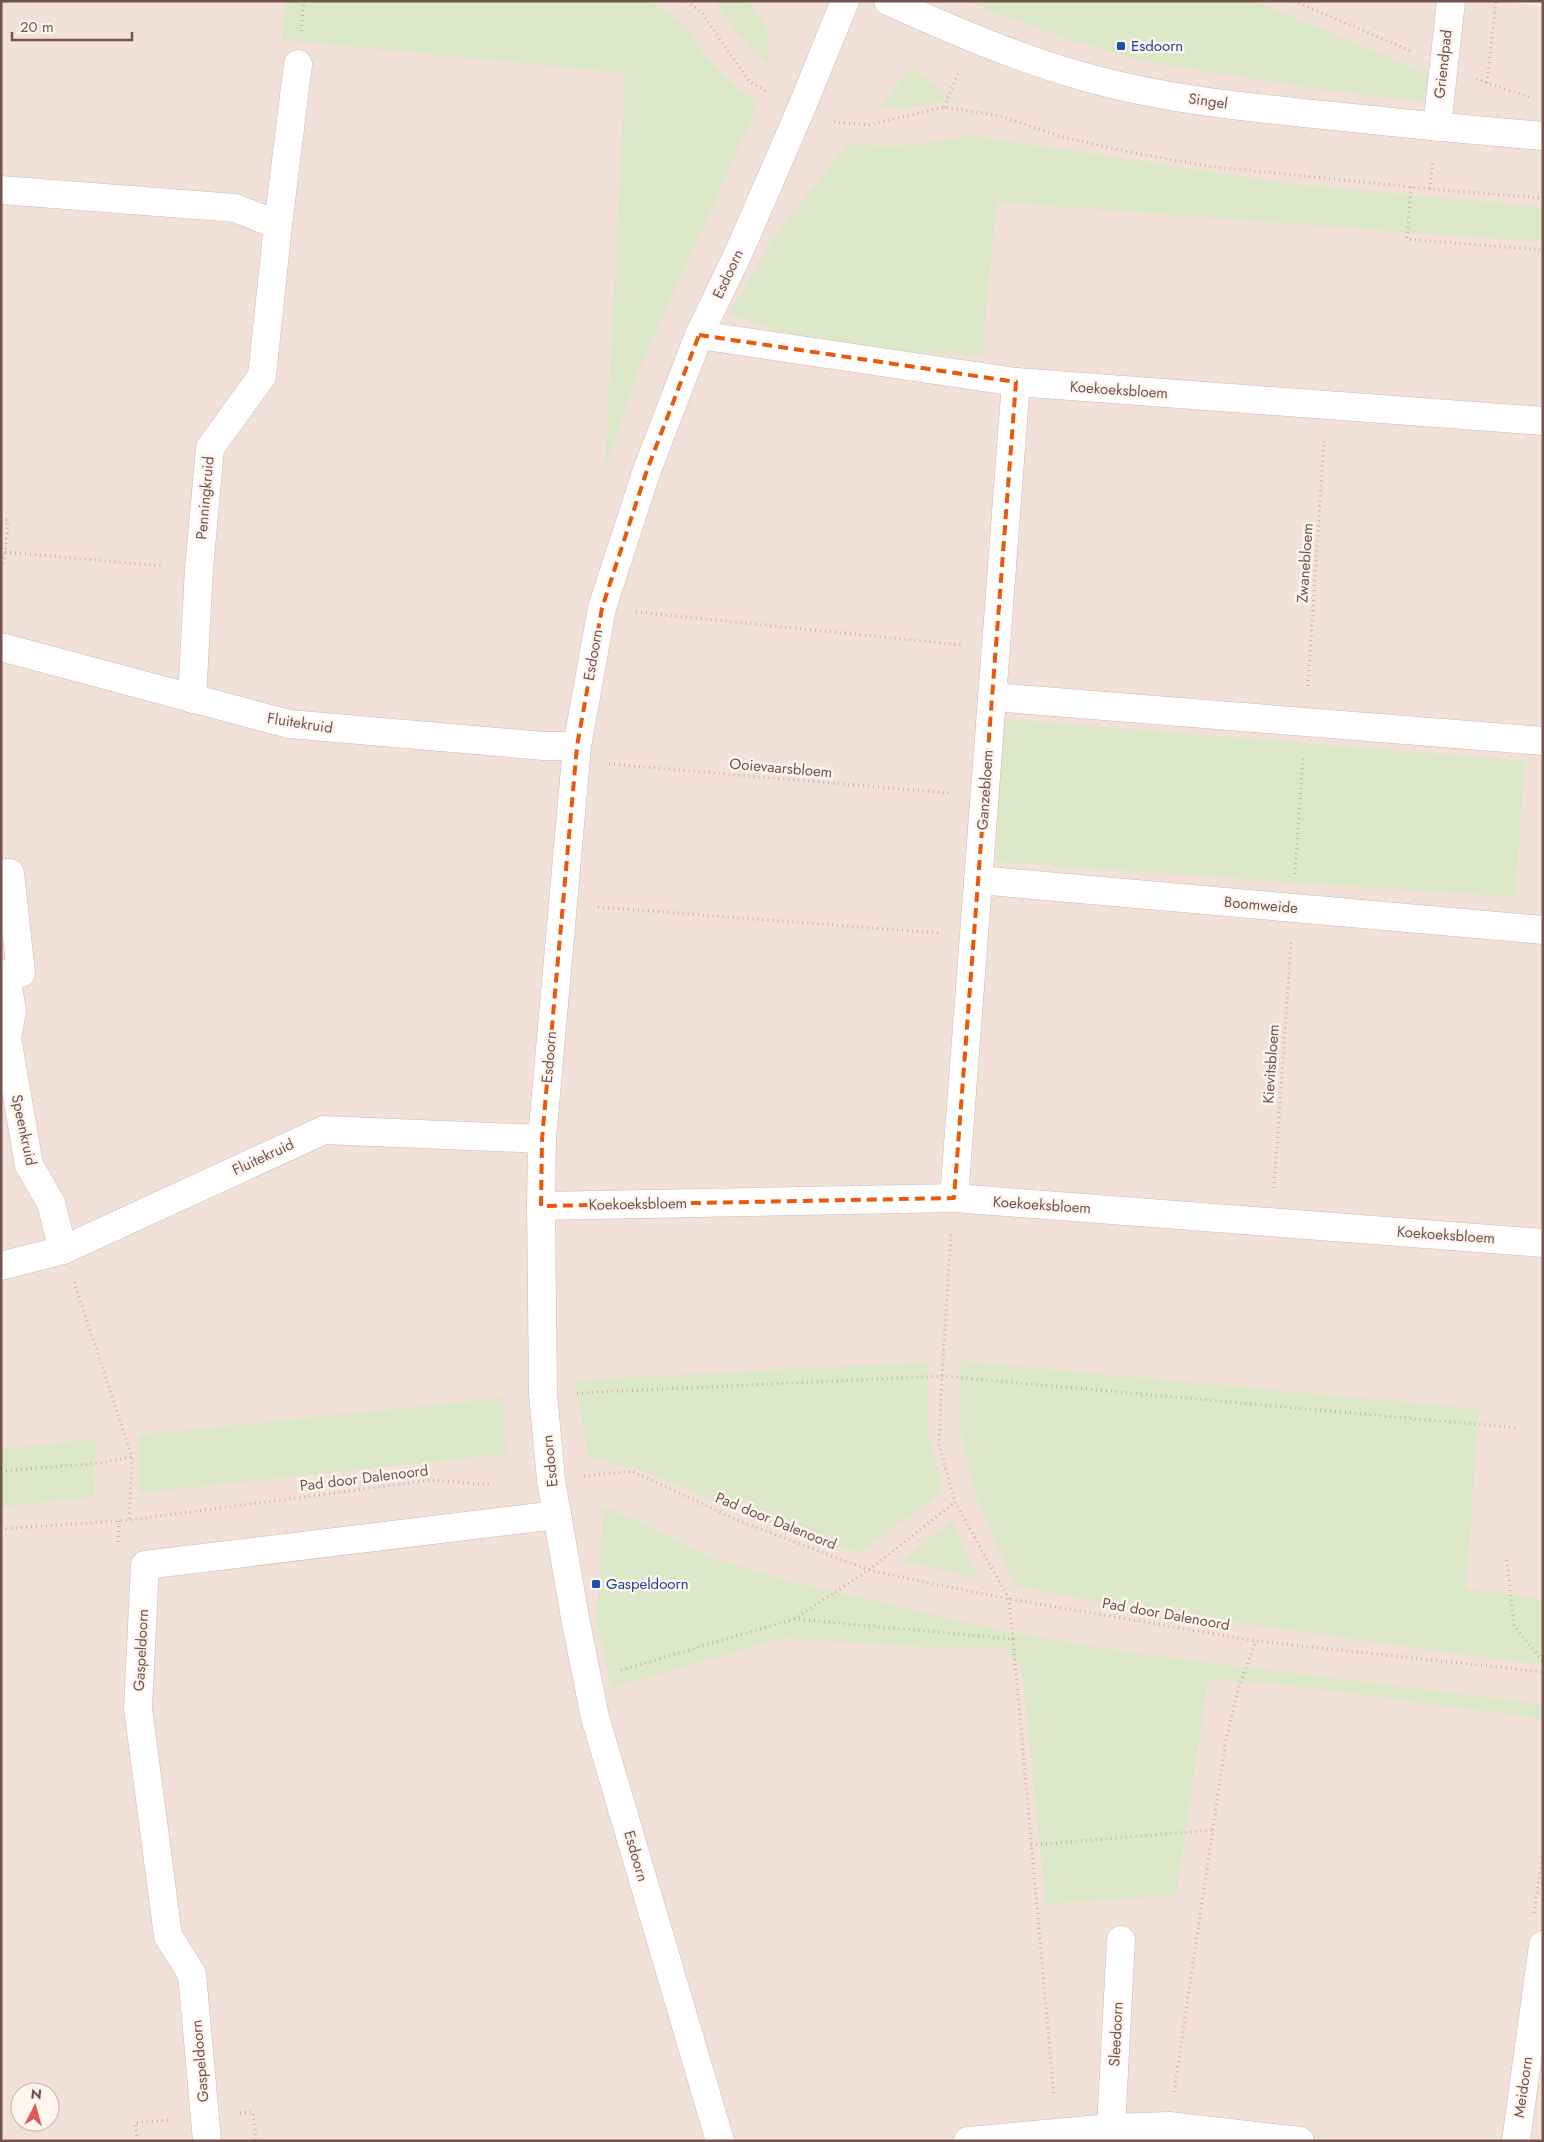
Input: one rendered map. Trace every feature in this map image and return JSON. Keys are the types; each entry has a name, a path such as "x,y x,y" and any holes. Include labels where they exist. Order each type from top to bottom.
{"street":[{"name":"Esdoorn","path":"720,2141 595,1717 576,1623 551,1480 544,1394 541,1206 542,1139 576,754 602,608 647,470 699,334 738,254 801,109 845,1"},
{"name":"Singel","path":"888,1 972,39 1019,57 1086,77 1139,90 1188,99 1276,110 1543,136"},
{"name":"Griendpad","path":"1437,127 1450,1"},
{"name":"Penningkruid","path":"192,698 199,569 210,448 262,376 298,64"},
{"path":"1,190 235,208 278,225"},
{"name":"Koekoeksbloem","path":"699,334 1016,382 1543,421"},
{"name":"Ganzebloem","path":"954,1198 1016,382"},
{"name":"Fluitekruid","path":"1,647 289,724 544,746 576,754"},
{"path":"992,696 1543,741"},
{"name":"Speenkruid","path":"1,874 10,873 20,973 3,975 12,1011 7,1038 29,1165 51,1203 63,1250"},
{"name":"Boomweide","path":"978,880 1543,930"},
{"name":"Fluitekruid","path":"1,1266 63,1250 324,1130 542,1139"},
{"name":"Koekoeksbloem","path":"541,1206 954,1198 1543,1243"},
{"name":"Gaspeldoorn","path":"207,2141 192,1974 168,1936 138,1708 145,1565 557,1515"},
{"name":"Sleedoorn","path":"1111,2128 1120,1940"},
{"name":"Meidoorn","path":"1516,2141 1542,1945"},
{"path":"968,2141 1111,2128 1169,2126 1300,2141"}],"path":[{"path":"687,1 702,13 749,81 801,109 831,122 868,125 944,107 1000,116 1063,137 1152,157 1207,166 1543,198"},
{"path":"1487,83 1496,1"},
{"path":"1412,187 1407,239 1543,250"},
{"name":"Zwanebloem","path":"1293,908 1326,405"},
{"path":"1,520 8,520 1,570"},
{"path":"5,552 199,569"},
{"path":"602,608 996,649"},
{"name":"Ooievaarsbloem","path":"576,754 985,796"},
{"path":"562,904 974,936"},
{"name":"Kievitsbloem","path":"1272,1222 1293,908"},
{"path":"954,1198 939,1445 955,1502 1009,1599 1057,2133"},
{"path":"63,1250 132,1457 130,1520"},
{"path":"544,1394 942,1376 1518,1428"},
{"path":"1,1472 99,1463 132,1457"},
{"name":"Pad door Dalenoord","path":"551,1480 632,1471 739,1521 869,1570 1009,1599 1256,1641 1543,1672"},
{"name":"Pad door Dalenoord","path":"1,1529 130,1520 432,1480 498,1486"},
{"path":"588,1680 794,1619 869,1570 955,1502"},
{"path":"1507,1560 1514,1626 1543,1661"},
{"path":"794,1619 1013,1639"},
{"path":"1169,2126 1226,1740 1238,1689 1256,1641"},
{"path":"1031,1846 1213,1830"},
{"path":"1542,1945 1530,1944 1543,1851"}],"highlighted area":[{"path":"699,335 1016,382 954,1198 541,1206 542,1139 577,746 602,608 647,470"}],"shaded area":[{"path":"1,1 1498,1 1543,6 1543,2141 1,2141"}],"green space":[{"path":"284,1 652,1 688,28 702,52 727,79 758,105 636,376 605,471 625,73 282,40"},
{"path":"715,1 750,1 768,31 769,65 753,52 733,29"},
{"path":"969,1 1256,1 1430,75 1423,102 1311,88 1141,61 1071,40 1000,15"},
{"path":"911,68 953,99 916,106 879,108"},
{"path":"967,135 1292,184 1543,207 1543,242 997,202 983,356 883,349 812,339 729,313 781,227 850,142 865,145 895,146 938,141"},
{"path":"1002,719 1525,761 1515,897 996,862"},
{"path":"960,1361 1479,1409 1466,1589 1543,1599 1543,1664 1494,1659 1134,1608 1015,1586 976,1496 959,1424"},
{"path":"929,1362 927,1427 942,1492 860,1552 819,1543 645,1472 588,1456 575,1380"},
{"path":"503,1398 506,1454 139,1493 139,1435"},
{"path":"95,1439 94,1497 1,1507 1,1449"},
{"path":"601,1506 639,1521 713,1558 780,1579 1004,1631 1123,1652 1543,1704 1543,1719 1288,1685 1208,1680 1176,1895 1046,1904 1022,1670 1006,1649 901,1646 783,1638 612,1688 596,1621 603,1514"},
{"path":"952,1520 978,1578 902,1561"}],"place":[{"name":"Esdoorn","path":"1121,46"},
{"name":"Gaspeldoorn","path":"596,1584"}]}
